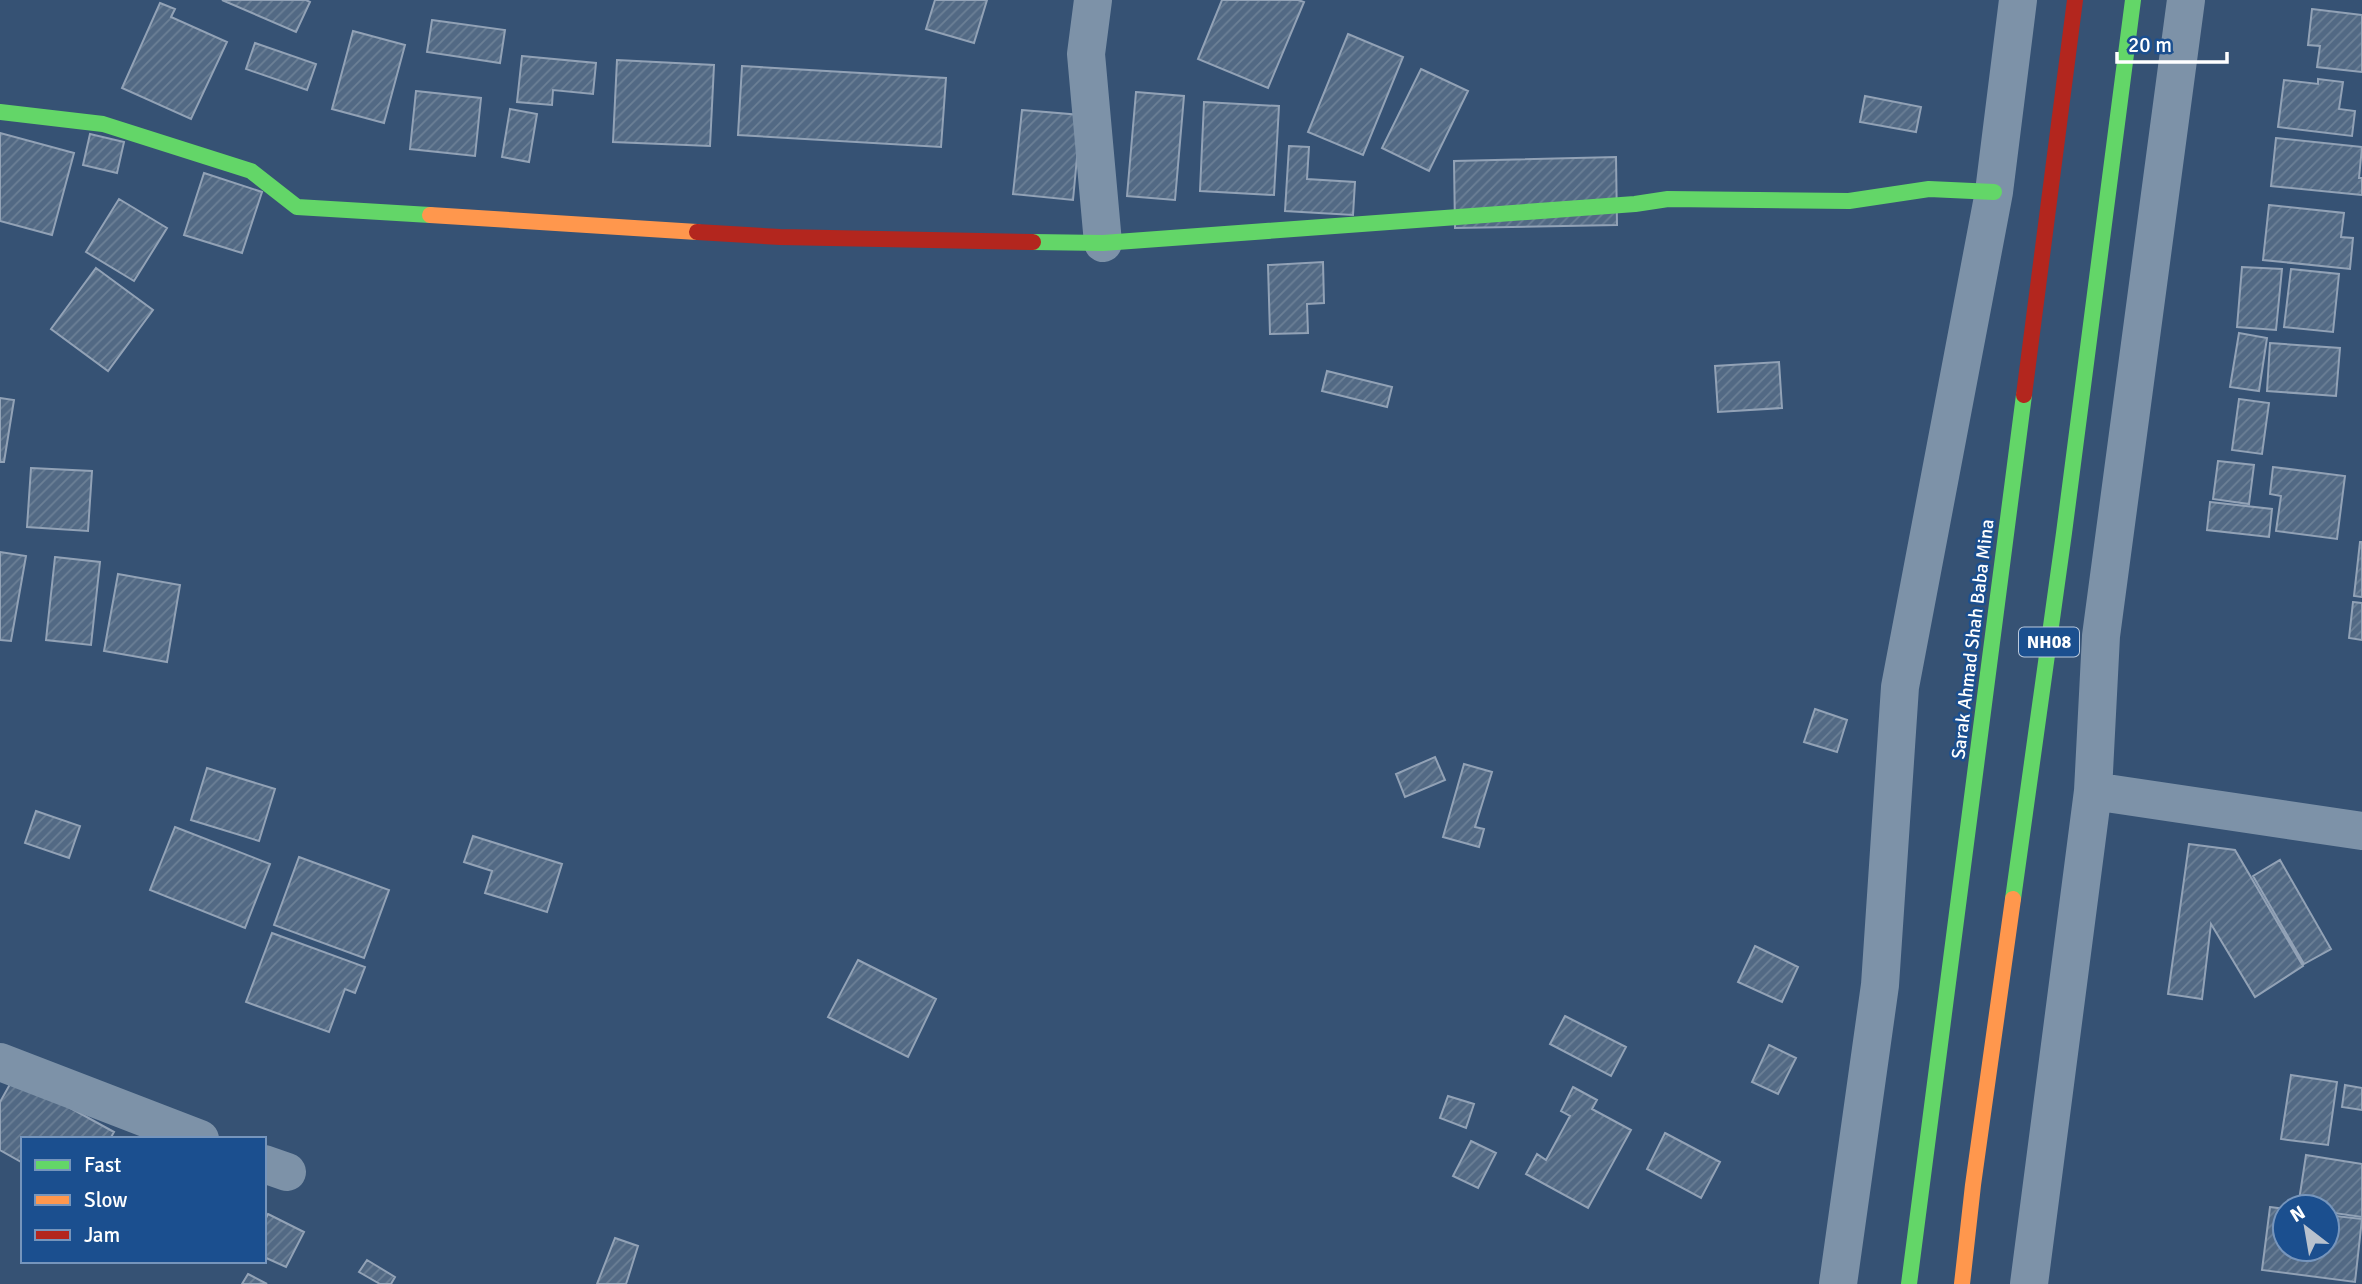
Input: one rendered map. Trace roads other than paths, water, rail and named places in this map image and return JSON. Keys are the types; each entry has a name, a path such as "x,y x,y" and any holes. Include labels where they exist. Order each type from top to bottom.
{"main road":[{"name":"Sarak Ahmad Shah Baba Mina","path":"1909,1284 2075,0"},
{"name":"NH08","path":"1962,1284 2133,0"},
{"path":"0,112 103,124 251,171 297,207 780,237 1103,243 1634,204 1668,199 1849,201 1929,189 1993,192"}],"street":[{"path":"1093,0 1086,54 1103,243"},
{"path":"1838,1284 1880,985 1900,687 1993,192 2018,0"},
{"path":"2029,1284 2094,791 2101,636 2186,0"},
{"path":"2094,791 2362,831"},
{"path":"0,1062 195,1137"}]}
